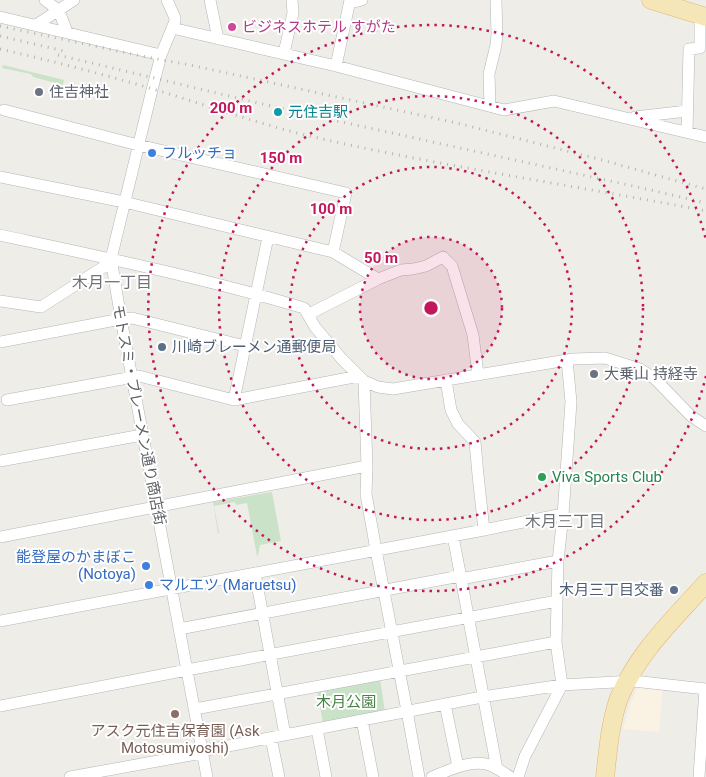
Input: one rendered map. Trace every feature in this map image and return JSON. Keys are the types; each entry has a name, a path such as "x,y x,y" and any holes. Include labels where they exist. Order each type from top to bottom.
{"main road":[{"path":"651,0 705,13"},
{"path":"687,0 705,13"},
{"path":"610,777 615,735 632,672 642,655 706,583"},
{"path":"605,777 610,734 619,699 653,651 706,592"}],"street":[{"path":"45,0 59,11 67,32"},
{"path":"36,25 74,0"},
{"path":"167,0 175,18 172,28 336,66 504,110 554,101 706,137"},
{"path":"210,0 218,39"},
{"path":"284,54 293,13 292,0"},
{"path":"336,66 350,1 362,0"},
{"path":"490,106 489,74 497,34 496,0"},
{"path":"687,132 689,49 700,48 700,24 705,13"},
{"path":"0,17 161,55"},
{"name":"モトスミ・ブレーメン通り商店街","path":"172,28 161,55 111,259 206,777"},
{"path":"2,107 138,144 346,193 333,252"},
{"path":"624,118 687,111"},
{"path":"0,176 124,202 333,252 378,279"},
{"path":"0,235 255,293 304,308 315,327 341,358 362,379 378,387 393,389 567,360 605,358 640,369 655,379 691,416 706,426"},
{"path":"234,400 268,237"},
{"path":"308,314 378,279 401,270 426,266 443,257 452,266 473,335 478,375"},
{"path":"0,301 41,307 105,266 111,259"},
{"path":"0,342 132,318 245,346"},
{"path":"518,777 525,756 562,685 556,642 558,561 571,402 567,360"},
{"path":"7,400 140,376 234,400 362,379"},
{"path":"362,379 367,466 366,494 419,777"},
{"path":"446,380 451,410 458,424 475,442 484,530"},
{"path":"0,461 142,435"},
{"path":"0,538 367,466"},
{"path":"0,621 563,515"},
{"path":"453,536 497,769"},
{"path":"179,629 558,561"},
{"path":"255,573 285,735"},
{"path":"0,706 557,602"},
{"path":"195,710 556,642"},
{"path":"70,777 482,697 562,685 630,681 705,689 699,777"},
{"path":"445,704 458,767"},
{"path":"362,720 373,777"},
{"path":"317,729 326,777"},
{"path":"271,738 279,777"},
{"path":"432,777 474,763 485,764 510,777"}],"shaded area":[{"path":"638,685 663,686 659,732 623,729"}],"green space":[{"path":"3,65 64,80 63,85 33,77 31,74 2,68"},
{"path":"272,492 281,541 260,545 257,556 247,503 236,505 235,502 214,506 218,534 213,502"},
{"name":"木月公園","path":"380,679 385,712 323,723 317,690"}],"railway":[{"path":"0,26 461,124 706,189"},
{"path":"0,36 68,52"},
{"path":"0,49 114,78 305,135 455,166 706,211"},
{"path":"58,55 296,112 706,203"}],"place":[{"name":"ビジネスホテル すがた","path":"232,27"},
{"name":"住吉神社","path":"39,92"},
{"name":"元住吉駅","path":"278,112"},
{"name":"フルッチョ","path":"152,153"},
{"name":"川崎ブレーメン通郵便局","path":"162,347"},
{"name":"大乗山 持経寺","path":"594,374"},
{"name":"Viva Sports Club","path":"542,477"},
{"name":"能登屋のかまぼこ (Notoya)","path":"146,566"},
{"name":"マルエツ (Maruetsu)","path":"149,585"},
{"name":"木月三丁目交番","path":"674,590"},
{"name":"アスク元住吉保育園 (Ask Motosumiyoshi)","path":"175,714"}],"district":[{"name":"木月一丁目","path":"112,282"},
{"name":"木月三丁目","path":"565,521"}]}
